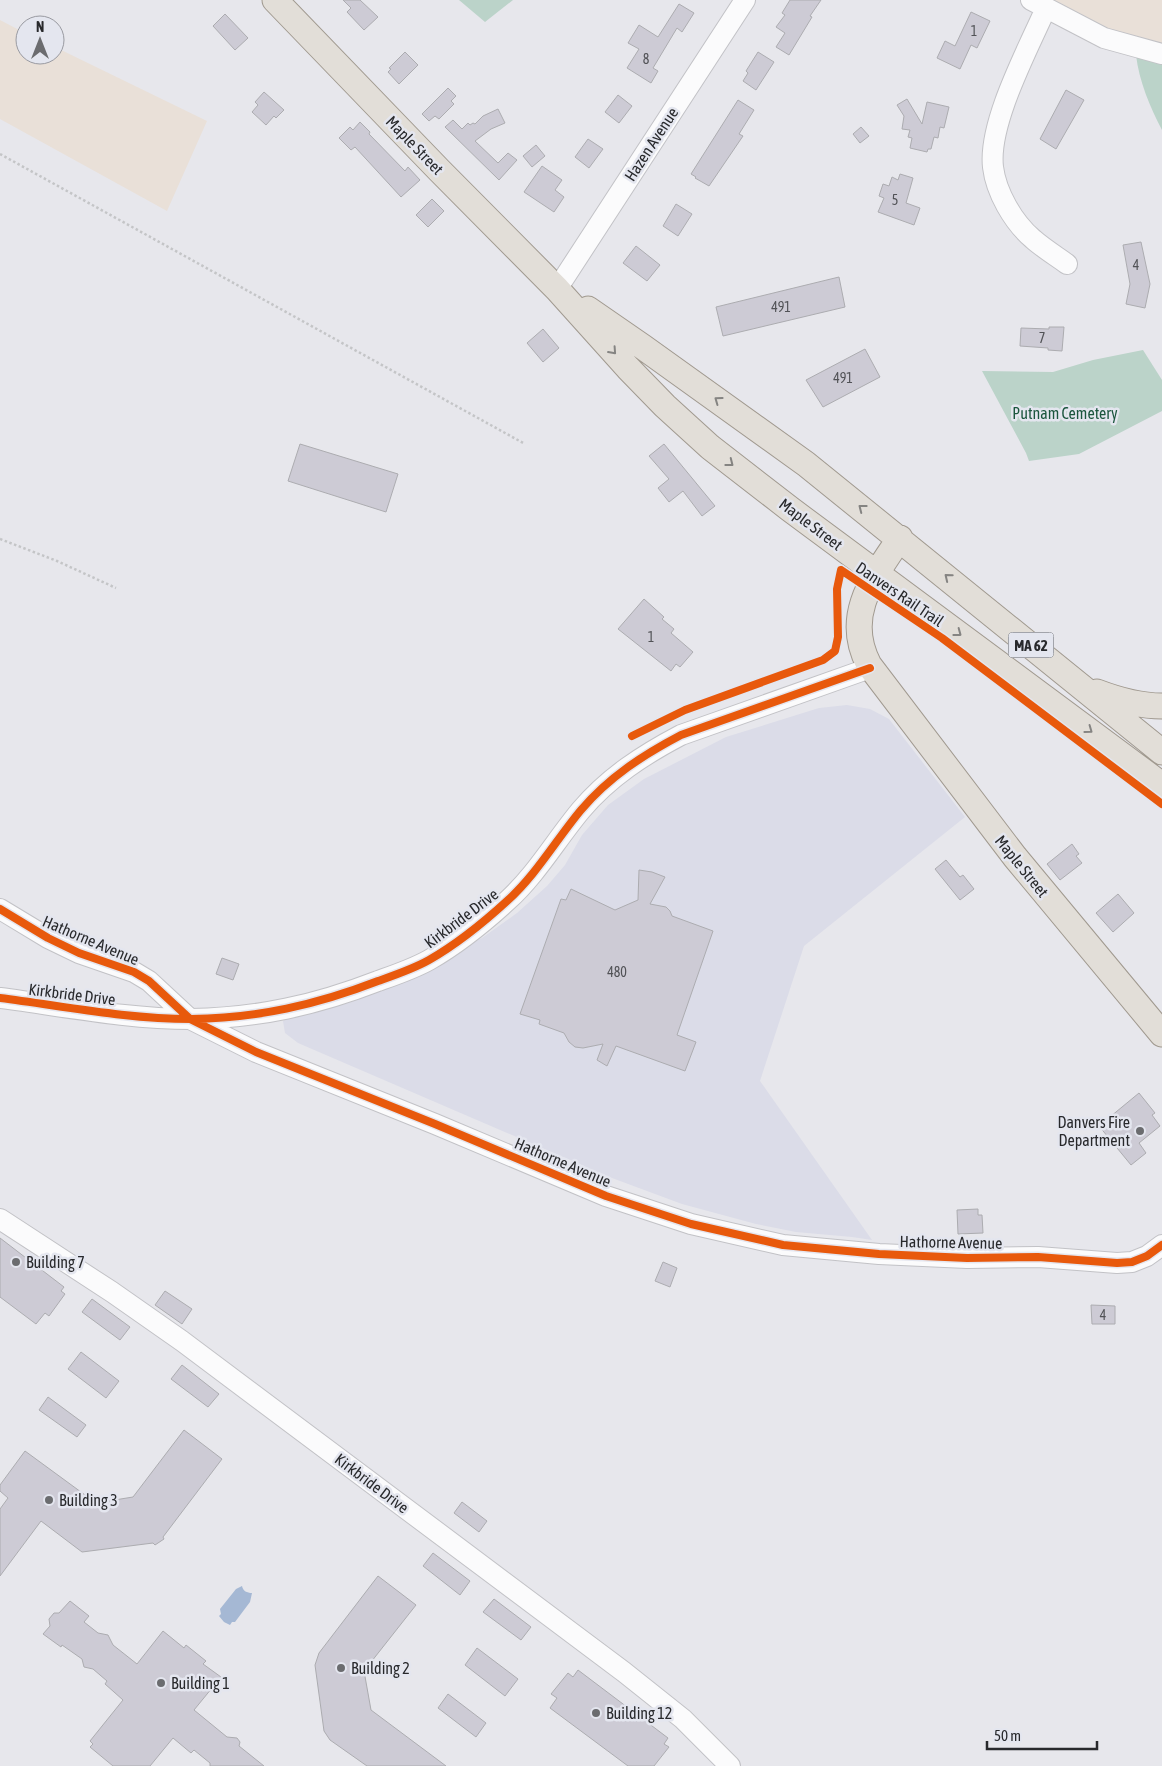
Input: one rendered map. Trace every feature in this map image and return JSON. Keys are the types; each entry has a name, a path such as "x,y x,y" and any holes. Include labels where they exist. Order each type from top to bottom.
{"main road":[{"name":"Maple Street","path":"275,0 556,289 628,368 665,406 710,447 1162,785"},
{"name":"Maple Street","path":"556,289 643,346 806,464 900,538 1162,752"},
{"name":"Maple Street","path":"900,538 877,573 864,598 859,625 861,646 870,668 1015,857 1162,1034"},
{"path":"1074,680 1112,698 1148,706 1162,706"}],"street":[{"name":"Hazen Avenue","path":"556,289 745,0"},
{"path":"1067,264 1032,238 1015,219 1005,205 993,167 995,143 1002,112 1016,77 1039,4 1104,38 1162,54"},
{"name":"Kirkbride Drive","path":"0,998 142,1016 190,1019 257,1014 334,998 427,961 470,932 508,901 530,876 581,810 609,782 631,763 653,749 681,735 870,668"},
{"name":"Hathorne Avenue","path":"0,909 79,954 134,972 149,981 190,1019 256,1052 606,1196 691,1224 783,1245 879,1254 967,1258 1038,1257 1117,1263 1132,1262 1147,1256 1162,1246"},
{"name":"Kirkbride Drive","path":"0,1219 112,1292 182,1341 624,1672 683,1719 730,1766"}],"path":[{"path":"0,154 525,444"},
{"path":"0,539 57,561 116,588"}],"shaded area":[{"path":"1043,0 1162,0 1162,46 1120,37"},
{"path":"0,20 15,28 15,65 65,65 65,52 207,121 167,211 0,119"},
{"path":"847,705 870,709 889,719 965,817 804,946 760,1081 872,1240 796,1232 756,1224 682,1204 612,1178 298,1043 285,1033 283,1021 292,1016 386,988 482,938 517,913 547,886 565,865 582,835 608,805 644,779 726,737 819,708"}],"green space":[{"path":"459,0 513,0 485,22"},
{"path":"1136,55 1162,63 1162,130 1146,94"},
{"name":"Putnam Cemetery","path":"1143,350 1162,380 1162,411 1079,454 1029,461 982,371 1053,372 1093,360"}],"water":[{"path":"242,1586 245,1591 252,1593 250,1602 235,1622 232,1622 230,1625 219,1616 221,1614 220,1609 236,1589"}],"building":[{"path":"343,0 360,0 378,17 364,30 347,12 351,8"},
{"path":"790,0 821,0 789,55 776,47 785,33 776,27 785,15 782,13"},
{"path":"679,4 694,13 682,32 677,28 653,68 658,71 651,83 627,68 639,49 628,43 639,25 658,37"},
{"path":"971,12 990,21 977,48 971,45 960,69 937,58 945,41 955,46"},
{"path":"225,14 248,38 235,50 213,26"},
{"path":"405,52 418,65 399,84 388,72 391,69 389,68"},
{"path":"758,52 774,62 756,90 743,81 748,73 746,71"},
{"path":"448,88 456,96 451,101 454,104 439,119 435,116 429,121 422,114"},
{"path":"1066,90 1084,100 1056,149 1040,139"},
{"path":"264,92 284,110 276,118 274,116 266,125 252,112 258,105 255,102"},
{"path":"618,95 632,106 619,123 605,112"},
{"path":"907,99 922,124 927,102 949,107 944,128 940,127 938,138 934,137 931,149 928,149 927,152 910,148 912,138 908,137 910,130 902,129 904,116 897,105"},
{"path":"738,100 754,110 739,134 743,136 709,186 691,174"},
{"path":"498,109 505,123 491,129 475,141 498,163 508,153 517,160 499,180 445,127 453,120 462,129 468,123 470,125 475,124 483,116"},
{"path":"360,122 405,171 408,167 420,180 401,197 355,147 351,150 339,138 350,127 353,130"},
{"path":"861,127 869,136 860,143 853,134"},
{"path":"588,139 603,149 589,168 575,157"},
{"path":"536,145 545,156 532,167 523,156"},
{"path":"542,166 562,180 555,190 564,197 554,212 524,192"},
{"path":"900,174 913,178 906,203 920,208 914,225 878,212 884,198 879,196 883,184 889,186 892,177 898,180"},
{"path":"432,199 444,211 428,227 416,215"},
{"path":"676,204 692,214 678,236 663,226"},
{"path":"1141,242 1150,284 1145,308 1126,304 1130,284 1123,245"},
{"path":"636,246 660,265 647,281 623,263"},
{"path":"839,277 845,307 723,336 716,307"},
{"path":"1049,327 1064,327 1062,351 1020,346 1021,328 1049,329"},
{"path":"543,329 559,348 543,362 527,343"},
{"path":"865,349 880,377 823,407 806,380"},
{"path":"300,444 398,474 386,512 288,481"},
{"path":"664,444 715,506 702,516 683,491 669,502 658,488 669,479 649,456"},
{"path":"644,599 674,629 671,633 693,652 680,667 676,664 671,671 618,629"},
{"path":"1072,844 1079,854 1076,856 1082,863 1060,880 1047,864"},
{"path":"946,860 960,877 963,875 974,889 960,900 935,869"},
{"path":"639,870 665,877 650,904 666,907 672,916 713,931 677,1035 696,1042 685,1071 616,1046 607,1066 597,1060 603,1044 583,1048 575,1047 569,1042 564,1033 539,1024 540,1020 520,1014 561,899 566,900 571,889 615,910 638,900"},
{"path":"1118,894 1134,913 1113,932 1096,913"},
{"path":"222,958 239,964 233,980 216,974"},
{"path":"1139,1093 1155,1113 1152,1115 1160,1126 1139,1143 1146,1153 1131,1165 1099,1126"},
{"path":"978,1209 978,1215 982,1215 983,1233 958,1234 957,1210"},
{"name":"Building 7","path":"0,1238 64,1287 61,1291 65,1294 49,1316 45,1313 36,1324 0,1297"},
{"path":"663,1262 677,1268 670,1287 655,1281"},
{"path":"165,1291 192,1309 182,1324 155,1305"},
{"path":"92,1299 130,1327 120,1340 82,1312"},
{"path":"1091,1305 1115,1306 1115,1324 1092,1324"},
{"path":"81,1352 119,1381 106,1398 68,1369"},
{"path":"182,1365 219,1394 208,1407 171,1379"},
{"path":"48,1397 86,1425 77,1437 39,1410"},
{"name":"Building 3","path":"184,1430 222,1459 163,1537 164,1539 155,1545 153,1543 82,1552 41,1521 0,1576 0,1509 8,1498 0,1491 0,1485 25,1451 96,1503 133,1497"},
{"path":"462,1502 487,1521 479,1532 454,1513"},
{"path":"433,1553 470,1581 460,1595 423,1566"},
{"name":"Building 2","path":"378,1576 416,1605 364,1671 371,1710 446,1766 367,1766 330,1740 324,1731 315,1665 319,1653"},
{"path":"494,1599 531,1627 521,1640 483,1612"},
{"name":"Building 1","path":"70,1601 89,1616 84,1622 98,1633 108,1635 113,1645 137,1664 163,1631 184,1648 186,1645 206,1661 203,1664 221,1677 194,1710 227,1737 237,1738 240,1742 239,1746 264,1766 210,1766 210,1763 194,1750 191,1753 173,1738 150,1766 113,1766 90,1747 93,1744 90,1741 123,1700 105,1684 107,1681 93,1669 84,1667 82,1659 43,1634 50,1626 49,1619 54,1613 59,1613"},
{"path":"477,1648 518,1679 505,1696 465,1665"},
{"name":"Building 12","path":"578,1670 668,1738 664,1744 669,1747 654,1766 628,1766 550,1708 557,1698 551,1694 568,1673 573,1677"},
{"path":"448,1694 486,1723 476,1737 438,1708"}],"cycle path":[{"name":"Danvers Rail Trail","path":"632,736 685,710 823,660 835,651 838,637 837,589 841,570 942,638 1162,804"},
{"path":"0,998 143,1017 216,1018 286,1009 332,997 397,974 423,963 450,947 498,909 527,880 592,798 615,777 640,759 681,735 870,668"},
{"path":"0,909 48,938 79,953 134,972 149,981 190,1019 256,1052 435,1124 606,1196 691,1224 783,1245 879,1254 967,1258 1038,1257 1117,1263 1132,1262 1147,1256 1162,1245"}],"place":[{"name":"Danvers Fire Department","path":"1140,1131"},
{"name":"Building 7","path":"16,1262"},
{"name":"Building 3","path":"49,1500"},
{"name":"Building 2","path":"341,1668"},
{"name":"Building 1","path":"161,1683"},
{"name":"Building 12","path":"596,1713"}]}
